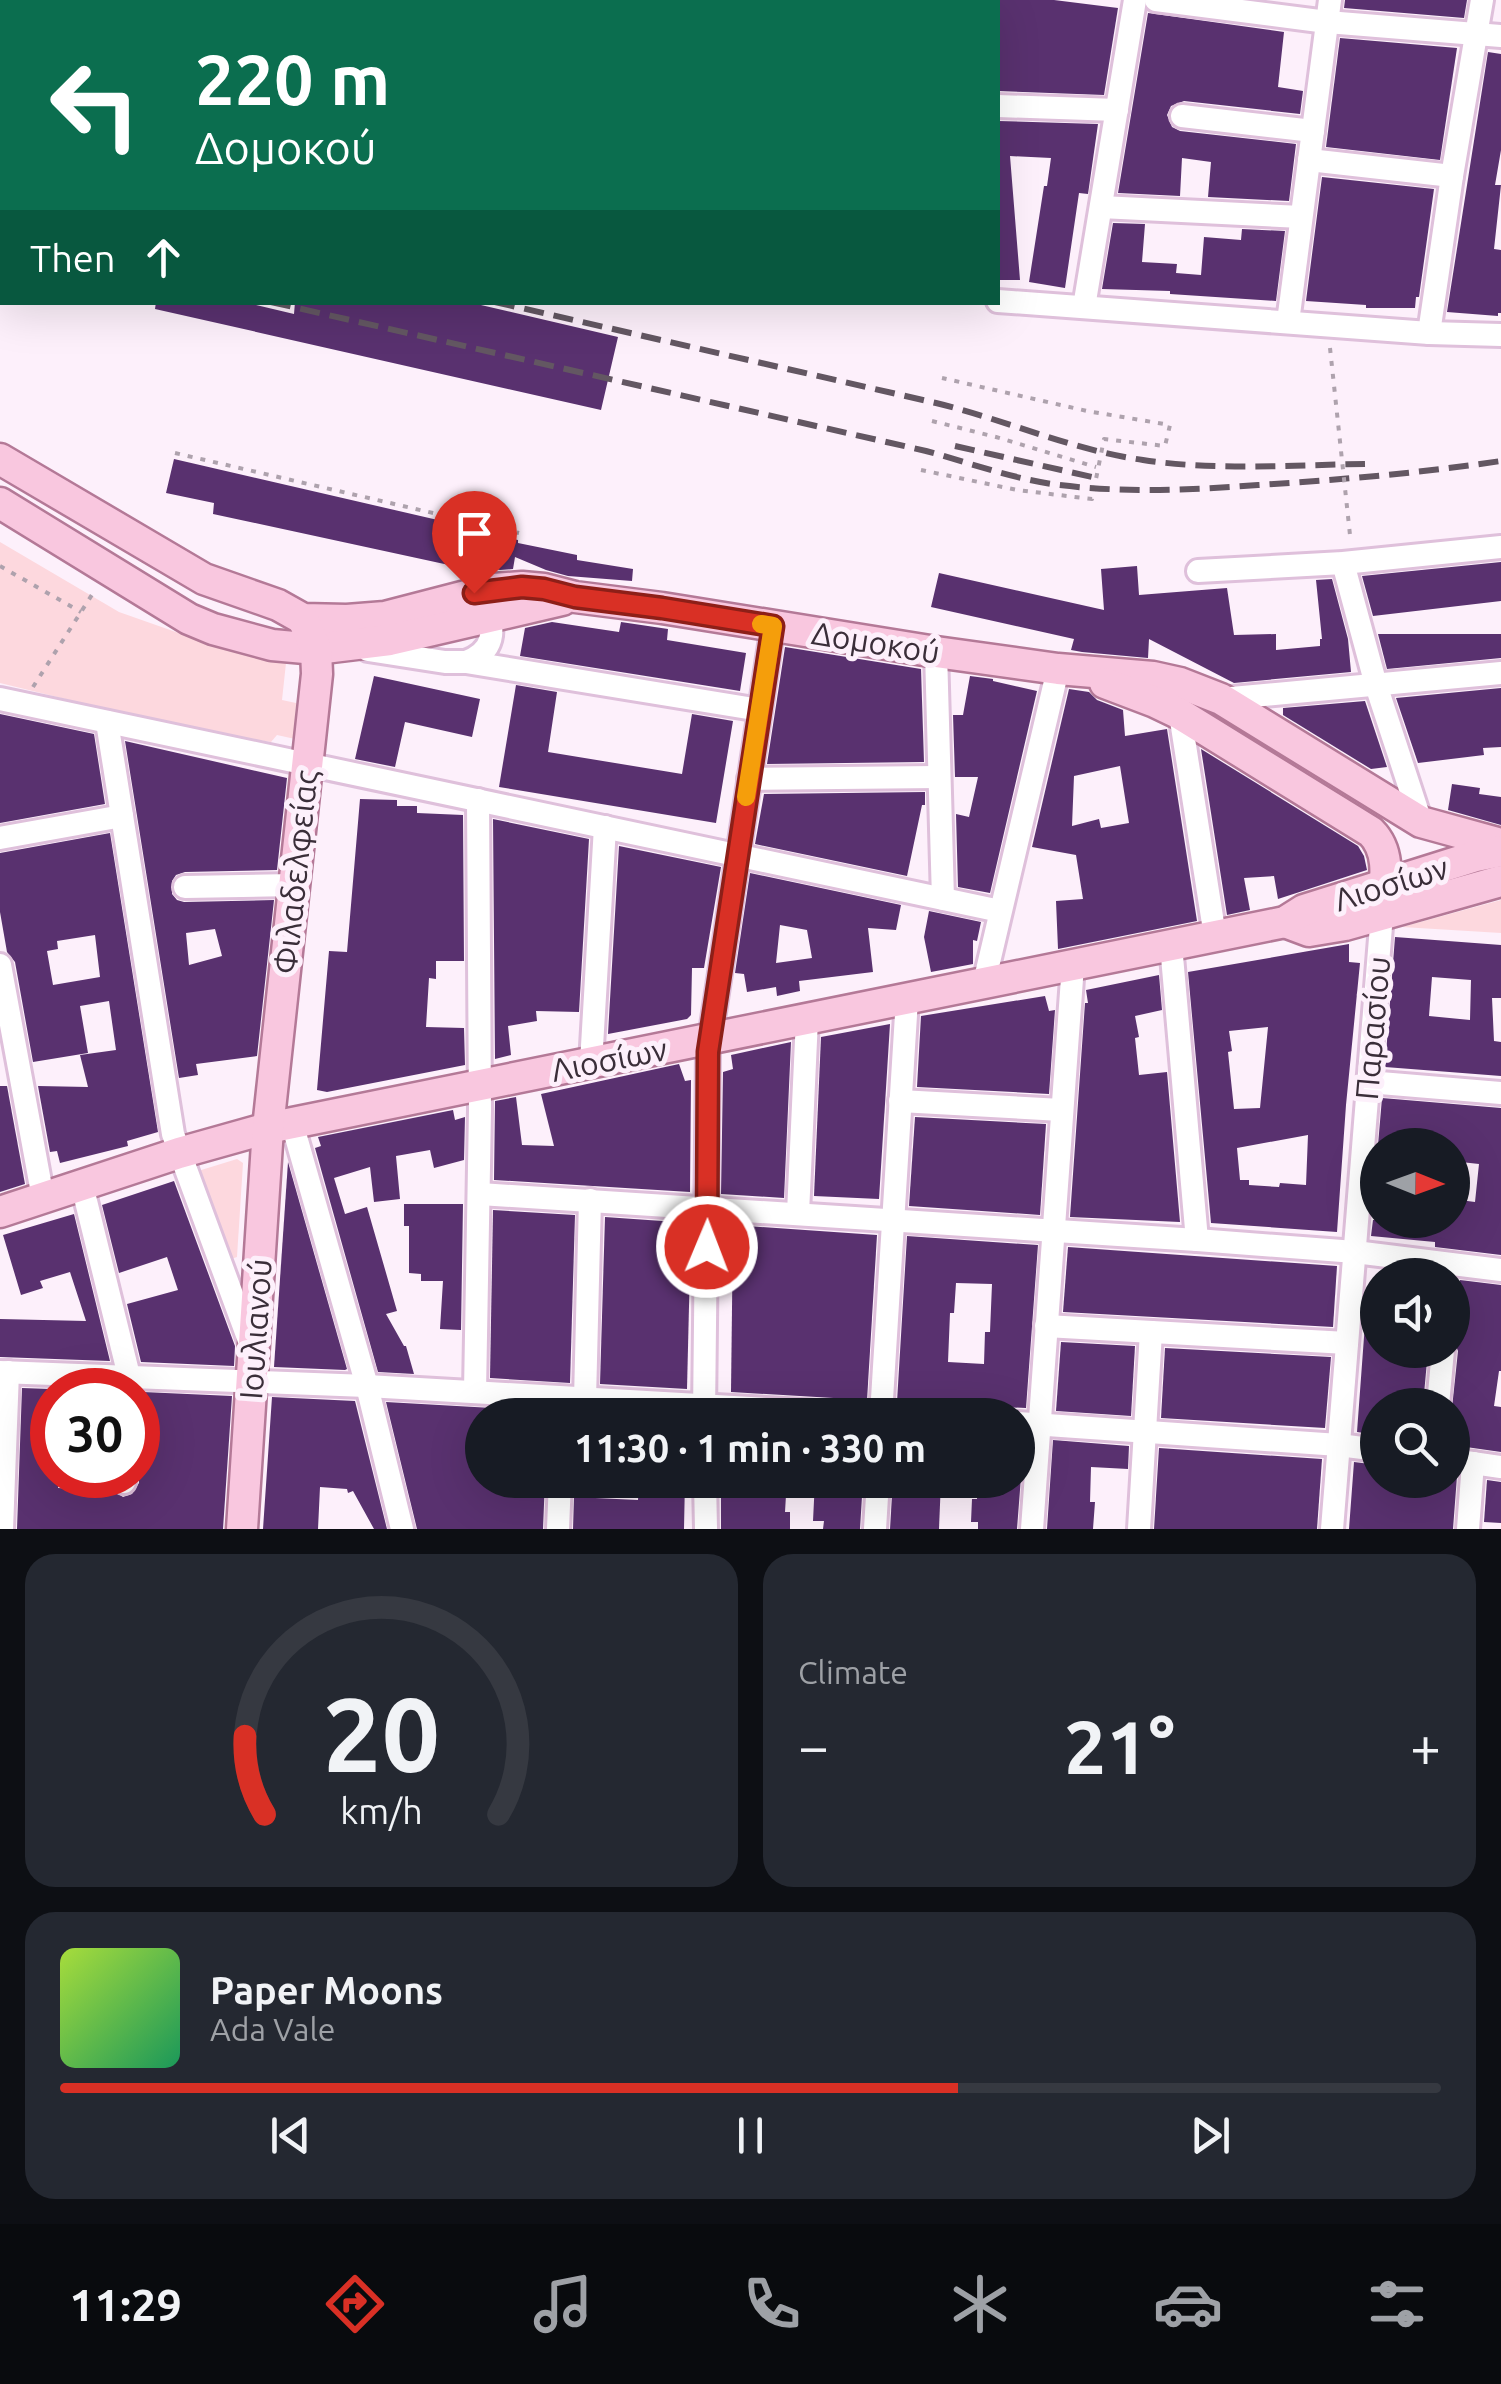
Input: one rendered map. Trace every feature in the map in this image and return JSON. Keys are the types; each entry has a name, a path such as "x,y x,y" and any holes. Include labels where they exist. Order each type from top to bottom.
{"main road":[{"path":"0,459 204,579 278,604 302,619 386,617 474,602"},
{"path":"0,503 190,619 272,645 316,649 408,637 474,602"},
{"name":"Δομοκού","path":"474,602 522,587 544,589 936,652 1180,683 1220,699 1435,826 1501,848"},
{"name":"Φιλαδελφείας","path":"280,1126 294,886 317,678 316,649 302,619"},
{"name":"Δομοκού","path":"1058,669 1125,690 1180,714 1371,832 1379,840 1386,863 1383,899"},
{"name":"Λιοσίων","path":"1383,899 1501,848"},
{"name":"Λιοσίων","path":"0,1212 178,1153 280,1126 1285,922 1304,910 1501,881"},
{"name":"Ιουλιανού","path":"242,1529 253,1368 280,1126"}],"street":[{"path":"1084,306 1135,0"},
{"path":"1156,0 1329,11 1501,36"},
{"path":"1429,333 1482,0"},
{"path":"1288,322 1329,11"},
{"path":"1000,106 1117,110"},
{"path":"1182,116 1313,131"},
{"path":"1309,160 1452,176"},
{"path":"1101,207 1302,217"},
{"path":"1000,301 1501,335"},
{"path":"1198,571 1501,546"},
{"path":"1343,562 1376,685 1435,826 1501,833"},
{"path":"466,662 476,658 490,642 492,632 474,602"},
{"path":"704,1398 710,1039 773,626"},
{"path":"348,647 466,662 760,710"},
{"path":"936,652 943,899"},
{"path":"984,983 1058,669"},
{"path":"1220,699 1501,673"},
{"path":"1264,726 1272,694"},
{"path":"11,702 1000,911"},
{"path":"1180,714 1216,936"},
{"path":"107,722 178,1153 253,1368"},
{"path":"749,779 938,777"},
{"path":"475,1392 480,1194 478,800"},
{"path":"0,838 122,816"},
{"path":"591,1063 606,827"},
{"path":"185,887 294,886"},
{"name":"Παρασίου","path":"1332,1529 1383,899"},
{"path":"1172,945 1196,1240"},
{"path":"0,965 42,1198"},
{"path":"1033,1398 1046,1326 1072,965"},
{"path":"882,1398 907,999"},
{"path":"798,1213 806,1019"},
{"path":"1368,1082 1501,1093"},
{"path":"900,1101 1062,1110"},
{"path":"280,1126 367,1386 402,1529"},
{"path":"82,1185 125,1368"},
{"path":"480,1194 1196,1240 1388,1258"},
{"path":"571,1398 590,1200"},
{"path":"1470,1269 1501,1270"},
{"path":"1046,1326 1347,1343"},
{"path":"1139,1529 1151,1332"},
{"path":"160,1379 253,1368 367,1386 522,1398"},
{"path":"2,1529 4,1372 30,1374"},
{"path":"1035,1424 1360,1448"},
{"path":"1470,1462 1501,1467"},
{"path":"558,1529 559,1498"},
{"path":"705,1498 706,1529"},
{"path":"875,1529 877,1498"},
{"path":"1031,1498 1032,1529"},
{"path":"1466,1498 1468,1529"}],"path":[{"path":"1330,348 1350,535"},
{"path":"922,470 1005,488 1092,499 1104,438 1165,446 1170,425 942,378"},
{"path":"932,421 996,436 1098,468"},
{"path":"175,454 519,533"},
{"path":"474,602 490,526"},
{"path":"0,566 81,612"},
{"path":"11,702 88,601"}],"shaded area":[{"path":"0,542 119,612 190,637 277,654 286,663 282,700 296,703 295,739 277,735 271,742 250,739 0,683"},
{"path":"1501,900 1501,933 1402,927"},
{"path":"237,1159 243,1163 237,1257 231,1259 198,1171"}],"building":[{"path":"1000,0 1054,0 1118,8 1104,95 1000,91"},
{"path":"1345,0 1467,0 1464,18 1344,8"},
{"path":"1148,13 1284,32 1278,87 1303,91 1300,114 1184,101 1171,106 1167,115 1172,127 1180,131 1296,144 1289,201 1208,197 1211,162 1182,158 1180,196 1118,193"},
{"path":"1340,38 1457,48 1440,160 1326,147"},
{"path":"1488,52 1501,54 1501,150 1495,185 1501,185 1494,249 1501,250 1498,316 1447,312"},
{"path":"1000,121 1098,124 1088,194 1079,193 1065,288 1029,282 1051,158 1010,156 1020,280 1000,280"},
{"path":"1322,177 1434,189 1415,308 1366,308 1306,301"},
{"path":"1113,223 1145,224 1142,262 1177,264 1176,273 1201,275 1204,237 1241,240 1242,229 1285,231 1276,301 1102,289"},
{"path":"156,305 256,305 294,314 295,305 481,305 618,337 601,410 155,309"},
{"path":"174,459 481,530 518,543 577,555 577,560 633,569 632,581 568,576 515,557 513,569 473,564 472,570 213,514 214,503 166,493"},
{"path":"1501,562 1501,601 1373,616 1362,576"},
{"path":"1137,566 1139,595 1227,588 1234,635 1276,634 1276,650 1320,646 1316,580 1332,579 1348,639 1351,672 1234,683 1149,639 1148,658 1082,652 1071,650 1074,639 931,607 939,573 1104,610 1101,569"},
{"path":"552,622 619,632 621,622 668,629 667,640 746,653 740,691 520,656 525,628"},
{"path":"1378,634 1501,634 1501,658 1387,669"},
{"path":"785,647 921,669 924,762 767,764"},
{"path":"374,676 480,699 472,737 405,722 395,767 355,759"},
{"path":"970,676 1037,691 990,893 958,887 956,814 969,817 978,777 955,777 953,715 963,715"},
{"path":"516,685 557,692 548,752 682,774 692,714 733,721 716,823 499,787"},
{"path":"1501,688 1501,747 1483,748 1484,755 1418,763 1396,698"},
{"path":"1069,689 1089,692 1097,700 1123,710 1125,736 1167,729 1197,921 1058,949 1056,901 1083,899 1076,855 1032,847","holes":["1120,766 1129,823 1101,828 1099,819 1072,826 1074,776"]},
{"path":"1365,701 1387,767 1371,769 1283,715 1283,708"},
{"path":"0,714 94,734 105,804 0,823"},
{"path":"125,741 287,778 277,870 185,872 172,881 172,894 184,902 274,900 257,1056 196,1064 198,1075 179,1078","holes":["215,929 222,956 189,965 186,933"]},
{"path":"1201,749 1358,846 1367,870 1278,899 1274,876 1244,878 1250,910 1227,915"},
{"path":"1452,784 1480,788 1479,794 1501,797 1501,825 1448,810"},
{"path":"925,792 907,876 755,844 764,794"},
{"path":"360,799 397,800 397,806 417,806 417,813 463,815 464,961 436,961 436,979 429,978 426,1027 464,1028 465,1065 327,1092 317,1090 329,951 347,952"},
{"path":"493,819 589,839 579,1012 536,1011 537,1021 508,1026 511,1055 495,1059"},
{"path":"110,833 158,1132 127,1141 128,1146 60,1163 57,1151 50,1152 38,1086 88,1087 80,1055 116,1050 109,1001 80,1006 88,1053 33,1062 15,962 7,952 0,912 0,853","holes":["95,935 100,977 53,985 47,951 58,949 57,941"]},
{"path":"619,846 721,867 704,968 692,968 691,1015 687,1019 608,1034"},
{"path":"750,873 901,905 896,930 868,928 873,972 799,981 800,991 777,996 776,987 747,992 744,974 735,973","holes":["780,925 807,930 812,958 776,963"]},
{"path":"929,911 981,922 977,941 973,940 973,964 931,972 924,937"},
{"path":"1395,937 1501,945 1501,998 1492,998 1494,1041 1501,1042 1501,1076 1385,1067","holes":["1432,977 1471,980 1470,1020 1429,1016"]},
{"path":"1349,944 1349,962 1360,963 1337,1232 1211,1223 1188,972","holes":["1268,1027 1260,1108 1234,1109 1229,1031","1308,1135 1306,1185 1249,1185 1249,1180 1240,1180 1237,1148"]},
{"path":"1159,975 1162,1010 1135,1016 1139,1037 1135,1038 1139,1075 1167,1072 1180,1222 1070,1217 1086,990"},
{"path":"1045,996 1049,1011 1055,1010 1049,1094 917,1087 921,1016"},
{"path":"890,1024 879,1199 814,1196 821,1037"},
{"path":"791,1042 784,1198 721,1194 723,1072 733,1069 731,1055"},
{"path":"679,1064 685,1081 691,1080 690,1192 494,1180 495,1101 516,1097 522,1145 554,1146 541,1094"},
{"path":"0,1086 7,1086 25,1184 0,1192"},
{"path":"1382,1098 1501,1108 1501,1255 1392,1238 1470,1238 1470,1201 1475,1202 1479,1164 1470,1163 1470,1128 1379,1128"},
{"path":"453,1110 455,1120 465,1117 464,1160 434,1168 430,1150 396,1156 400,1199 374,1202 370,1167 334,1178 345,1214 367,1207 397,1311 386,1314 406,1346 414,1374 378,1372 315,1148 321,1146 318,1137"},
{"path":"915,1117 1046,1124 1040,1215 909,1206"},
{"path":"288,1162 347,1369 345,1370 274,1367"},
{"path":"174,1181 235,1346 234,1366 141,1362 127,1304 178,1290 167,1257 119,1273 102,1205"},
{"path":"404,1204 463,1204 461,1330 440,1329 443,1281 421,1281 421,1274 409,1273 409,1226 404,1226"},
{"path":"493,1210 575,1215 570,1383 490,1378"},
{"path":"74,1214 110,1361 0,1357 0,1319 86,1321 70,1272 40,1281 43,1288 21,1295 3,1235"},
{"path":"605,1217 691,1223 687,1389 600,1384"},
{"path":"733,1225 877,1235 867,1398 731,1392"},
{"path":"907,1236 1038,1245 1027,1398 897,1398","holes":["956,1283 992,1284 990,1332 985,1332 984,1364 948,1362"]},
{"path":"1068,1247 1337,1266 1333,1327 1063,1312"},
{"path":"1470,1281 1501,1285 1501,1371 1494,1406 1501,1407 1501,1452 1470,1448 1470,1388 1454,1388 1456,1368 1470,1368"},
{"path":"1061,1342 1135,1346 1131,1416 1056,1411"},
{"path":"1165,1348 1331,1357 1325,1428 1161,1418"},
{"path":"1362,1368 1426,1368 1425,1388 1360,1388"},
{"path":"22,1388 30,1388 30,1498 160,1498 160,1393 232,1396 223,1529 17,1529"},
{"path":"272,1397 355,1401 387,1529 374,1529 353,1491 320,1487 318,1529 263,1529"},
{"path":"386,1402 465,1406 465,1498 544,1498 543,1529 417,1529"},
{"path":"1053,1440 1129,1446 1128,1469 1091,1467 1093,1529 1047,1529"},
{"path":"1159,1448 1322,1459 1317,1529 1154,1529"},
{"path":"1354,1462 1360,1463 1360,1498 1455,1498 1453,1529 1349,1529"},
{"path":"1487,1480 1501,1482 1501,1523 1484,1522"},
{"path":"574,1498 685,1498 684,1529 573,1529"},
{"path":"721,1498 786,1498 790,1529 721,1529"},
{"path":"814,1498 862,1498 860,1529 823,1529 824,1521 813,1521"},
{"path":"892,1498 940,1498 939,1529 890,1529"},
{"path":"1019,1498 1017,1529 978,1529 978,1522 971,1522 972,1499"}],"railway":[{"path":"284,305 926,451 1059,485 1134,490 1208,488 1380,476 1501,461"},
{"path":"508,305 936,403 1065,442 1143,460 1198,465 1365,464"},
{"path":"955,446 1092,477"}],"slow traffic":[{"path":"746,797 773,626 761,624"}],"route":[{"path":"474,593 522,587 544,589 773,626 708,1052 707,1247"}]}
